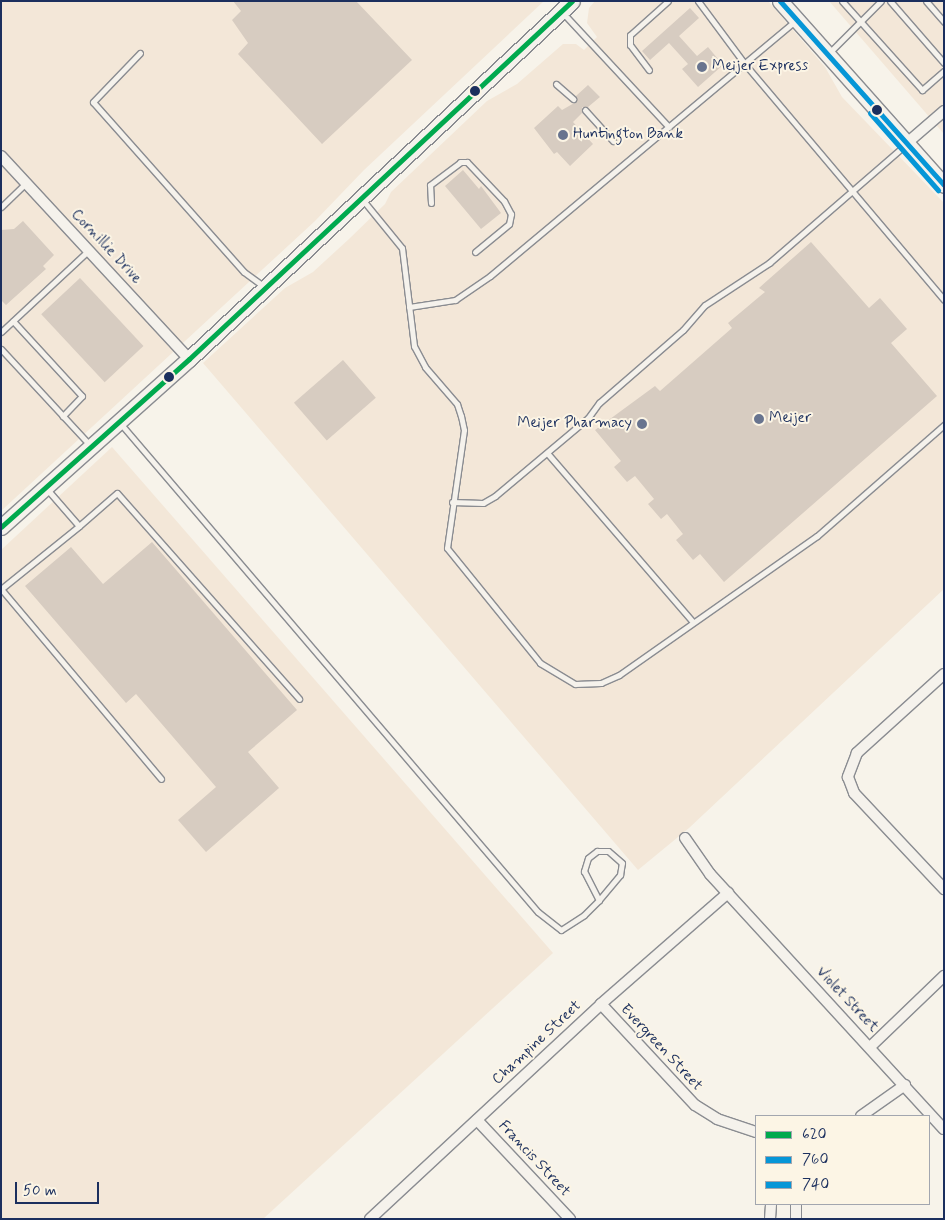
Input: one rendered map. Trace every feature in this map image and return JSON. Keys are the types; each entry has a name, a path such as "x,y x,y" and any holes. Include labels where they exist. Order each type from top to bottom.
{"main road":[{"path":"780,1 944,185"},
{"path":"1,527 189,359 567,6"}],"street":[{"path":"907,143 944,111"},
{"name":"Cornillie Drive","path":"1,156 189,359"},
{"path":"944,674 857,753 848,777 854,793 944,889"},
{"name":"Violet Street","path":"685,838 728,893 944,1129"},
{"name":"Champine Street","path":"370,1219 601,1004 728,893"},
{"path":"870,1047 944,976"},
{"name":"Evergreen Street","path":"601,1004 695,1105 717,1119 755,1132"},
{"path":"862,1115 905,1085"},
{"name":"Francis Street","path":"477,1120 570,1219"},
{"path":"770,1219 771,1205"},
{"path":"796,1205 796,1219"}],"lane":[{"path":"649,70 630,45 630,35 668,1"},
{"path":"698,1 744,63 944,300"},
{"path":"842,1 862,20 922,90 944,71"},
{"path":"828,55 881,1"},
{"path":"890,1 944,63"},
{"path":"926,1 944,22"},
{"path":"567,6 669,127"},
{"path":"409,307 455,300 474,288 796,20"},
{"path":"140,53 93,102 244,272 265,288"},
{"path":"556,84 573,99"},
{"path":"585,110 613,141"},
{"path":"452,502 489,500 548,454 705,305 769,262 854,192 907,143"},
{"path":"431,203 430,185 460,162 467,162 504,200 511,214 509,224 475,252"},
{"path":"1,207 26,183"},
{"path":"362,199 402,248 414,346 421,360 457,404 461,416 464,430 446,537 458,565 540,664 556,676 575,684 601,683 619,675 692,621 817,536 944,425"},
{"path":"1,332 89,251"},
{"path":"14,321 82,396 63,416"},
{"path":"1,349 92,447"},
{"path":"119,423 538,912 561,930 600,900 621,869 618,857 608,850 597,851 588,858 584,871 600,900"},
{"path":"548,454 692,621"},
{"path":"46,487 78,526"},
{"path":"161,779 2,589 117,493 299,699"}],"shaded area":[{"path":"1,1 544,1 364,170 315,221 1,511"},
{"path":"595,1 768,1 825,67 842,97 944,203 944,589 689,828 638,870 203,363 285,288 313,272 349,239 385,204 391,192 487,101 517,84 563,44 576,44 584,50 597,37 587,23 589,8"},
{"path":"829,1 944,1 944,134"},
{"path":"112,447 553,953 263,1219 1,1219 1,550"}],"building":[{"path":"233,1 356,1 412,60 322,144 238,54 248,43 232,20 241,11"},
{"path":"690,8 699,18 679,36 697,56 708,47 723,65 698,87 682,69 688,64 669,43 650,60 642,51"},
{"name":"Huntington Bank","path":"588,85 600,97 588,107 582,107 582,113 573,122 593,144 570,166 557,152 554,154 534,128 558,106 562,110 576,102 576,96"},
{"path":"463,170 479,189 481,186 501,213 481,229 445,186"},
{"path":"23,221 54,255 43,266 46,269 6,305 1,300 1,230 14,229"},
{"name":"Meijer","path":"811,242 869,308 880,298 907,329 891,343 937,396 724,582 700,554 693,560 676,540 683,534 667,514 661,519 648,504 654,499 635,476 627,482 614,467 621,461 595,430 655,386 660,391 732,328 728,323 765,292 759,288"},
{"path":"80,278 143,346 105,382 41,314"},
{"path":"343,360 376,398 327,440 294,403"},
{"path":"152,542 297,710 248,752 279,788 206,852 178,820 216,787 136,694 126,703 25,586 71,547 103,584"}],"transit line":[{"name":"620","path":"1,527 189,359 572,1"},
{"name":"760","path":"780,1 944,185"},
{"name":"740","path":"870,113 938,190"}],"place":[{"name":"Meijer Express","path":"702,67"},
{"name":"Huntington Bank","path":"563,135"},
{"name":"Meijer","path":"759,419"},
{"name":"Meijer Pharmacy","path":"642,424"}]}
